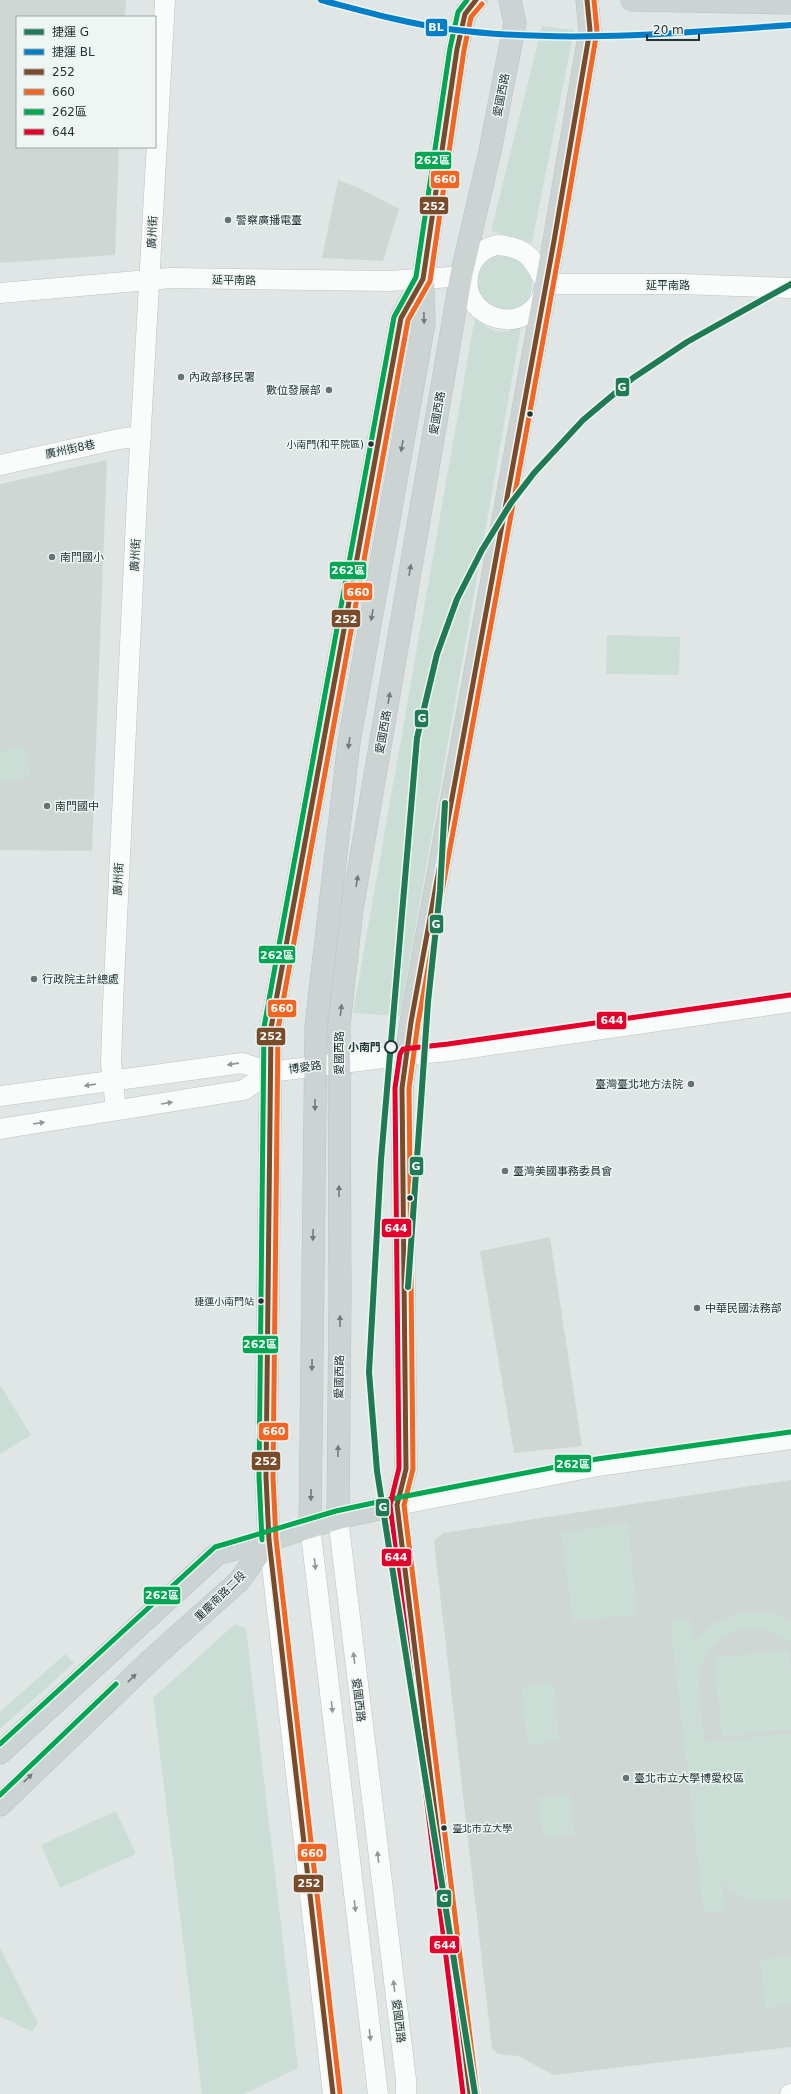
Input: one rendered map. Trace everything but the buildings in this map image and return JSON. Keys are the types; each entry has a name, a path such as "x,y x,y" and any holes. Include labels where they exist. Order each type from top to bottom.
{"main road":[{"path":"310,1526 314,1066 316,1026 349,742 424,324 423,279 457,49 465,14 476,0"},
{"name":"愛國西路","path":"338,1518 339,1025 352,909 464,276 515,23 510,0"},
{"path":"0,1753 217,1554 269,1540 338,1518 397,1505 406,1469 402,1088 414,1006 546,284 590,30 587,0"},
{"path":"632,0 791,3"},
{"path":"269,1540 266,1477 272,1110 270,1072 271,1028 401,318 423,279"},
{"name":"重慶南路二段","path":"0,1805 154,1657 239,1581 269,1540"}],"street":[{"name":"廣州街","path":"116,1110 111,1063 113,995 149,280 165,0"},
{"path":"497,245 510,246 522,250 532,258 546,284 541,298 531,311 521,317 510,320 498,320 488,316 478,309 472,299 464,276 479,254 489,247 497,245"},
{"name":"延平南路","path":"0,293 171,278 388,281 464,276"},
{"name":"延平南路","path":"546,284 680,284 791,288"},
{"name":"廣州街8巷","path":"0,465 120,439 141,436"},
{"name":"博愛路","path":"0,1096 114,1082 242,1063 270,1072 407,1054 449,1051 791,1002"},
{"name":"博愛路","path":"0,1129 244,1090 270,1072"},
{"path":"470,2094 397,1505 598,1466 791,1439"},
{"name":"愛國西路","path":"338,1518 406,2080 406,2094"},
{"path":"310,1526 378,2094"},
{"path":"269,1540 333,2094"}],"shaded area":[{"path":"0,0 126,0 125,16 16,16 16,148 119,148 115,255 0,263"},
{"path":"338,180 359,188 399,209 383,261 322,258"},
{"name":"南門國小","path":"107,460 92,851 0,850 0,484"},
{"path":"550,1237 582,1446 514,1453 480,1251"},
{"name":"臺北市立大學博愛校區","path":"791,1480 791,2047 554,2075 518,2056 498,2054 492,2049 434,1541 443,1533"}],"green space":[{"path":"542,26 574,30 532,243 491,231"},
{"path":"503,254 516,257 524,262 531,275 532,283 529,297 525,303 517,309 501,313 478,298 477,281 479,268 482,263 494,256"},
{"path":"475,317 486,327 496,331 507,331 521,327 400,1016 353,1013"},
{"path":"607,635 680,637 679,675 606,674"},
{"path":"25,747 31,776 0,783 0,752"},
{"path":"0,1385 31,1435 0,1454"},
{"path":"628,1523 637,1614 573,1621 561,1532"},
{"path":"753,1611 774,1614 791,1621 791,1643 776,1634 762,1629 747,1629 734,1632 721,1639 711,1649 703,1663 698,1679 704,1743 791,1733 791,1899 772,1902 754,1900 737,1894 721,1883 724,1910 704,1912 670,1620 690,1619 693,1643 707,1629 719,1620"},
{"path":"235,1624 246,1628 298,2068 244,2094 202,2094 153,1698"},
{"path":"789,1650 791,1671 791,1729 722,1737 714,1658"},
{"path":"65,1654 74,1663 0,1729 0,1712"},
{"path":"553,1682 559,1741 528,1744 522,1687"},
{"path":"570,1795 575,1835 544,1839 538,1798"},
{"path":"116,1811 136,1854 60,1888 41,1845"},
{"path":"0,1948 38,2023 32,2032 0,2016"},
{"path":"791,1956 791,2005 766,2008 760,1960"}],"metro line":[{"name":"BL","path":"321,0 384,16 448,29 534,36 620,36 791,25"},
{"name":"G","path":"475,2094 377,1471 369,1372 381,1160 417,738 437,654 457,599 482,550 511,503 534,473 583,420 633,378 687,342 791,284"},
{"name":"G","path":"408,1287 428,1002 440,891 445,803"}],"transit line":[{"name":"262區","path":"262,1540 259,1477 264,1027 394,317 416,277 450,48 458,12 467,0"},
{"name":"252","path":"333,2094 269,1540 266,1477 271,1028 401,318 423,279 457,49 465,14 476,0"},
{"name":"252","path":"470,2094 397,1505 406,1469 402,1088 411,1022 554,241 590,30 587,0"},
{"name":"660","path":"477,2093 404,1505 413,1469 409,1088 418,1023 561,242 597,31 594,0"},
{"name":"660","path":"340,2093 276,1539 273,1477 278,1029 408,320 430,281 464,50 471,17 482,4"},
{"name":"644","path":"463,2094 390,1505 399,1468 395,1088 400,1054 403,1049 448,1044 790,995"},
{"name":"262區","path":"0,1744 215,1547 336,1511 396,1498 597,1459 790,1432"},
{"name":"262區","path":"0,1795 116,1684"}],"place":[{"name":"警察廣播電臺","path":"228,220"},
{"name":"內政部移民署","path":"181,377"},
{"name":"數位發展部","path":"329,390"},
{"name":"小南門(和平院區)","path":"371,444"},
{"name":"南門國小","path":"52,557"},
{"name":"南門國中","path":"47,806"},
{"name":"行政院主計總處","path":"34,979"},
{"name":"小南門","path":"391,1047"},
{"name":"臺灣臺北地方法院","path":"691,1084"},
{"name":"臺灣美國事務委員會","path":"505,1171"},
{"name":"捷運小南門站","path":"261,1301"},
{"name":"中華民國法務部","path":"697,1308"},
{"name":"臺北市立大學博愛校區","path":"626,1778"},
{"name":"臺北市立大學","path":"444,1828"}]}
